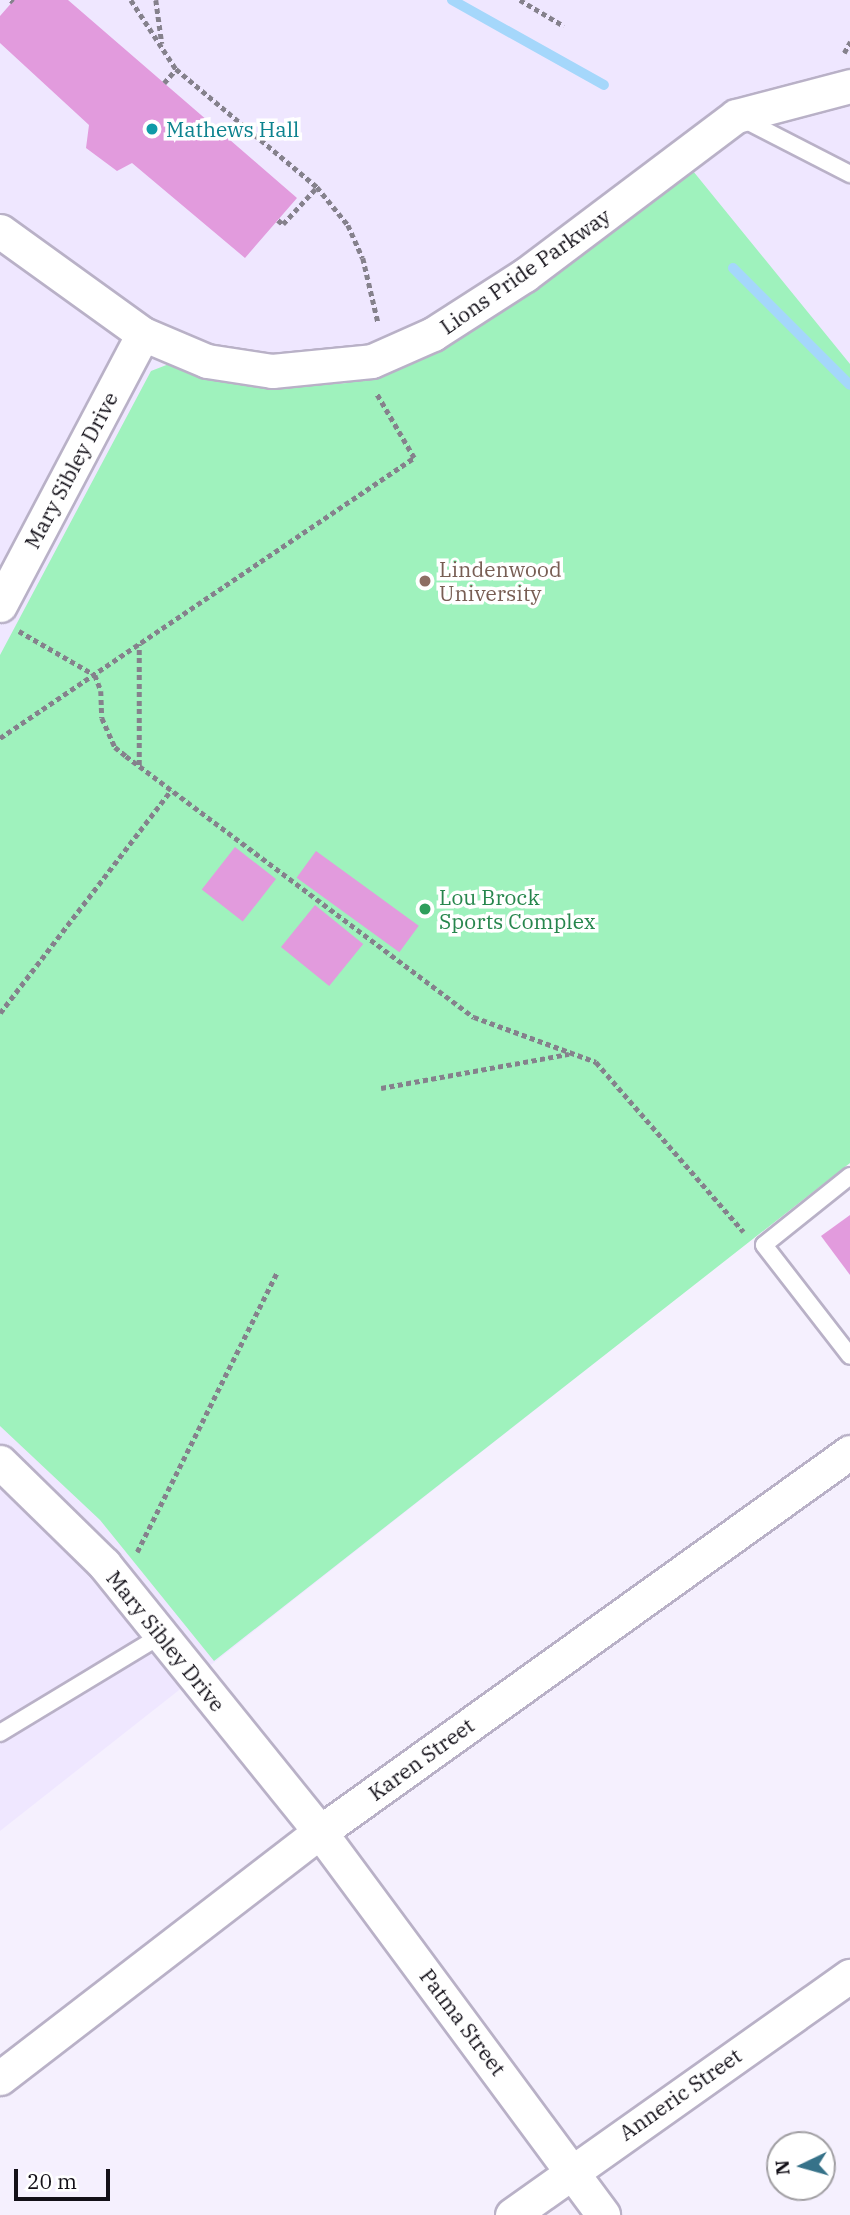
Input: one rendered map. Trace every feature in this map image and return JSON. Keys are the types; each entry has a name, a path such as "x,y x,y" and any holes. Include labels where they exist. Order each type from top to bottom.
{"street":[{"name":"Lions Pride Parkway","path":"0,231 143,334 207,361 272,371 372,361 433,334 525,275 736,116 846,71"},
{"name":"Mary Sibley Drive","path":"7,617 143,334"},
{"name":"Karen Street","path":"0,2078 320,1832 850,1452"},
{"name":"Mary Sibley Drive","path":"0,1462 104,1564 320,1832"},
{"name":"Patma Street","path":"320,1832 573,2170 603,2215"},
{"name":"Anneric Street","path":"512,2215 850,1976"}],"lane":[{"path":"736,116 850,174"},
{"path":"850,1176 764,1245 850,1356"},
{"path":"0,1733 160,1636"}],"path":[{"path":"131,0 176,69 317,187 348,225 363,258 378,322"},
{"path":"156,0 162,48"},
{"path":"520,0 564,26"},
{"path":"846,71 850,42"},
{"path":"164,83 176,69"},
{"path":"278,220 283,224 317,187"},
{"path":"0,738 414,458 358,362"},
{"path":"7,617 94,675 110,736 139,766 474,1017 596,1062 751,1240"},
{"path":"139,644 139,766"},
{"path":"0,1013 171,790"},
{"path":"380,1088 571,1054"},
{"path":"133,1559 277,1272"}],"shaded area":[{"name":"Lou Brock Sports Complex","path":"0,0 850,0 850,1162 0,1831"}],"green space":[{"name":"Lou Brock Sports Complex","path":"693,171 850,364 850,1163 214,1661 100,1520 0,1426 0,655 151,371 169,364 223,378 292,387 347,383 412,361 438,350 500,311"}],"building":[{"name":"Mathews Hall","path":"14,0 68,0 297,198 245,258 132,163 117,171 86,148 89,125 0,43 0,16"},
{"path":"235,847 276,879 243,922 202,890"},
{"path":"316,851 419,926 399,952 297,878"},
{"path":"315,905 363,944 329,986 281,947"},
{"path":"850,1215 850,1275 821,1236"}],"waterway":[{"path":"452,0 604,85"},
{"path":"733,268 850,385"}],"place":[{"name":"Mathews Hall","path":"152,129"},
{"name":"Lindenwood University","path":"425,581"},
{"name":"Lou Brock Sports Complex","path":"425,909"}]}
